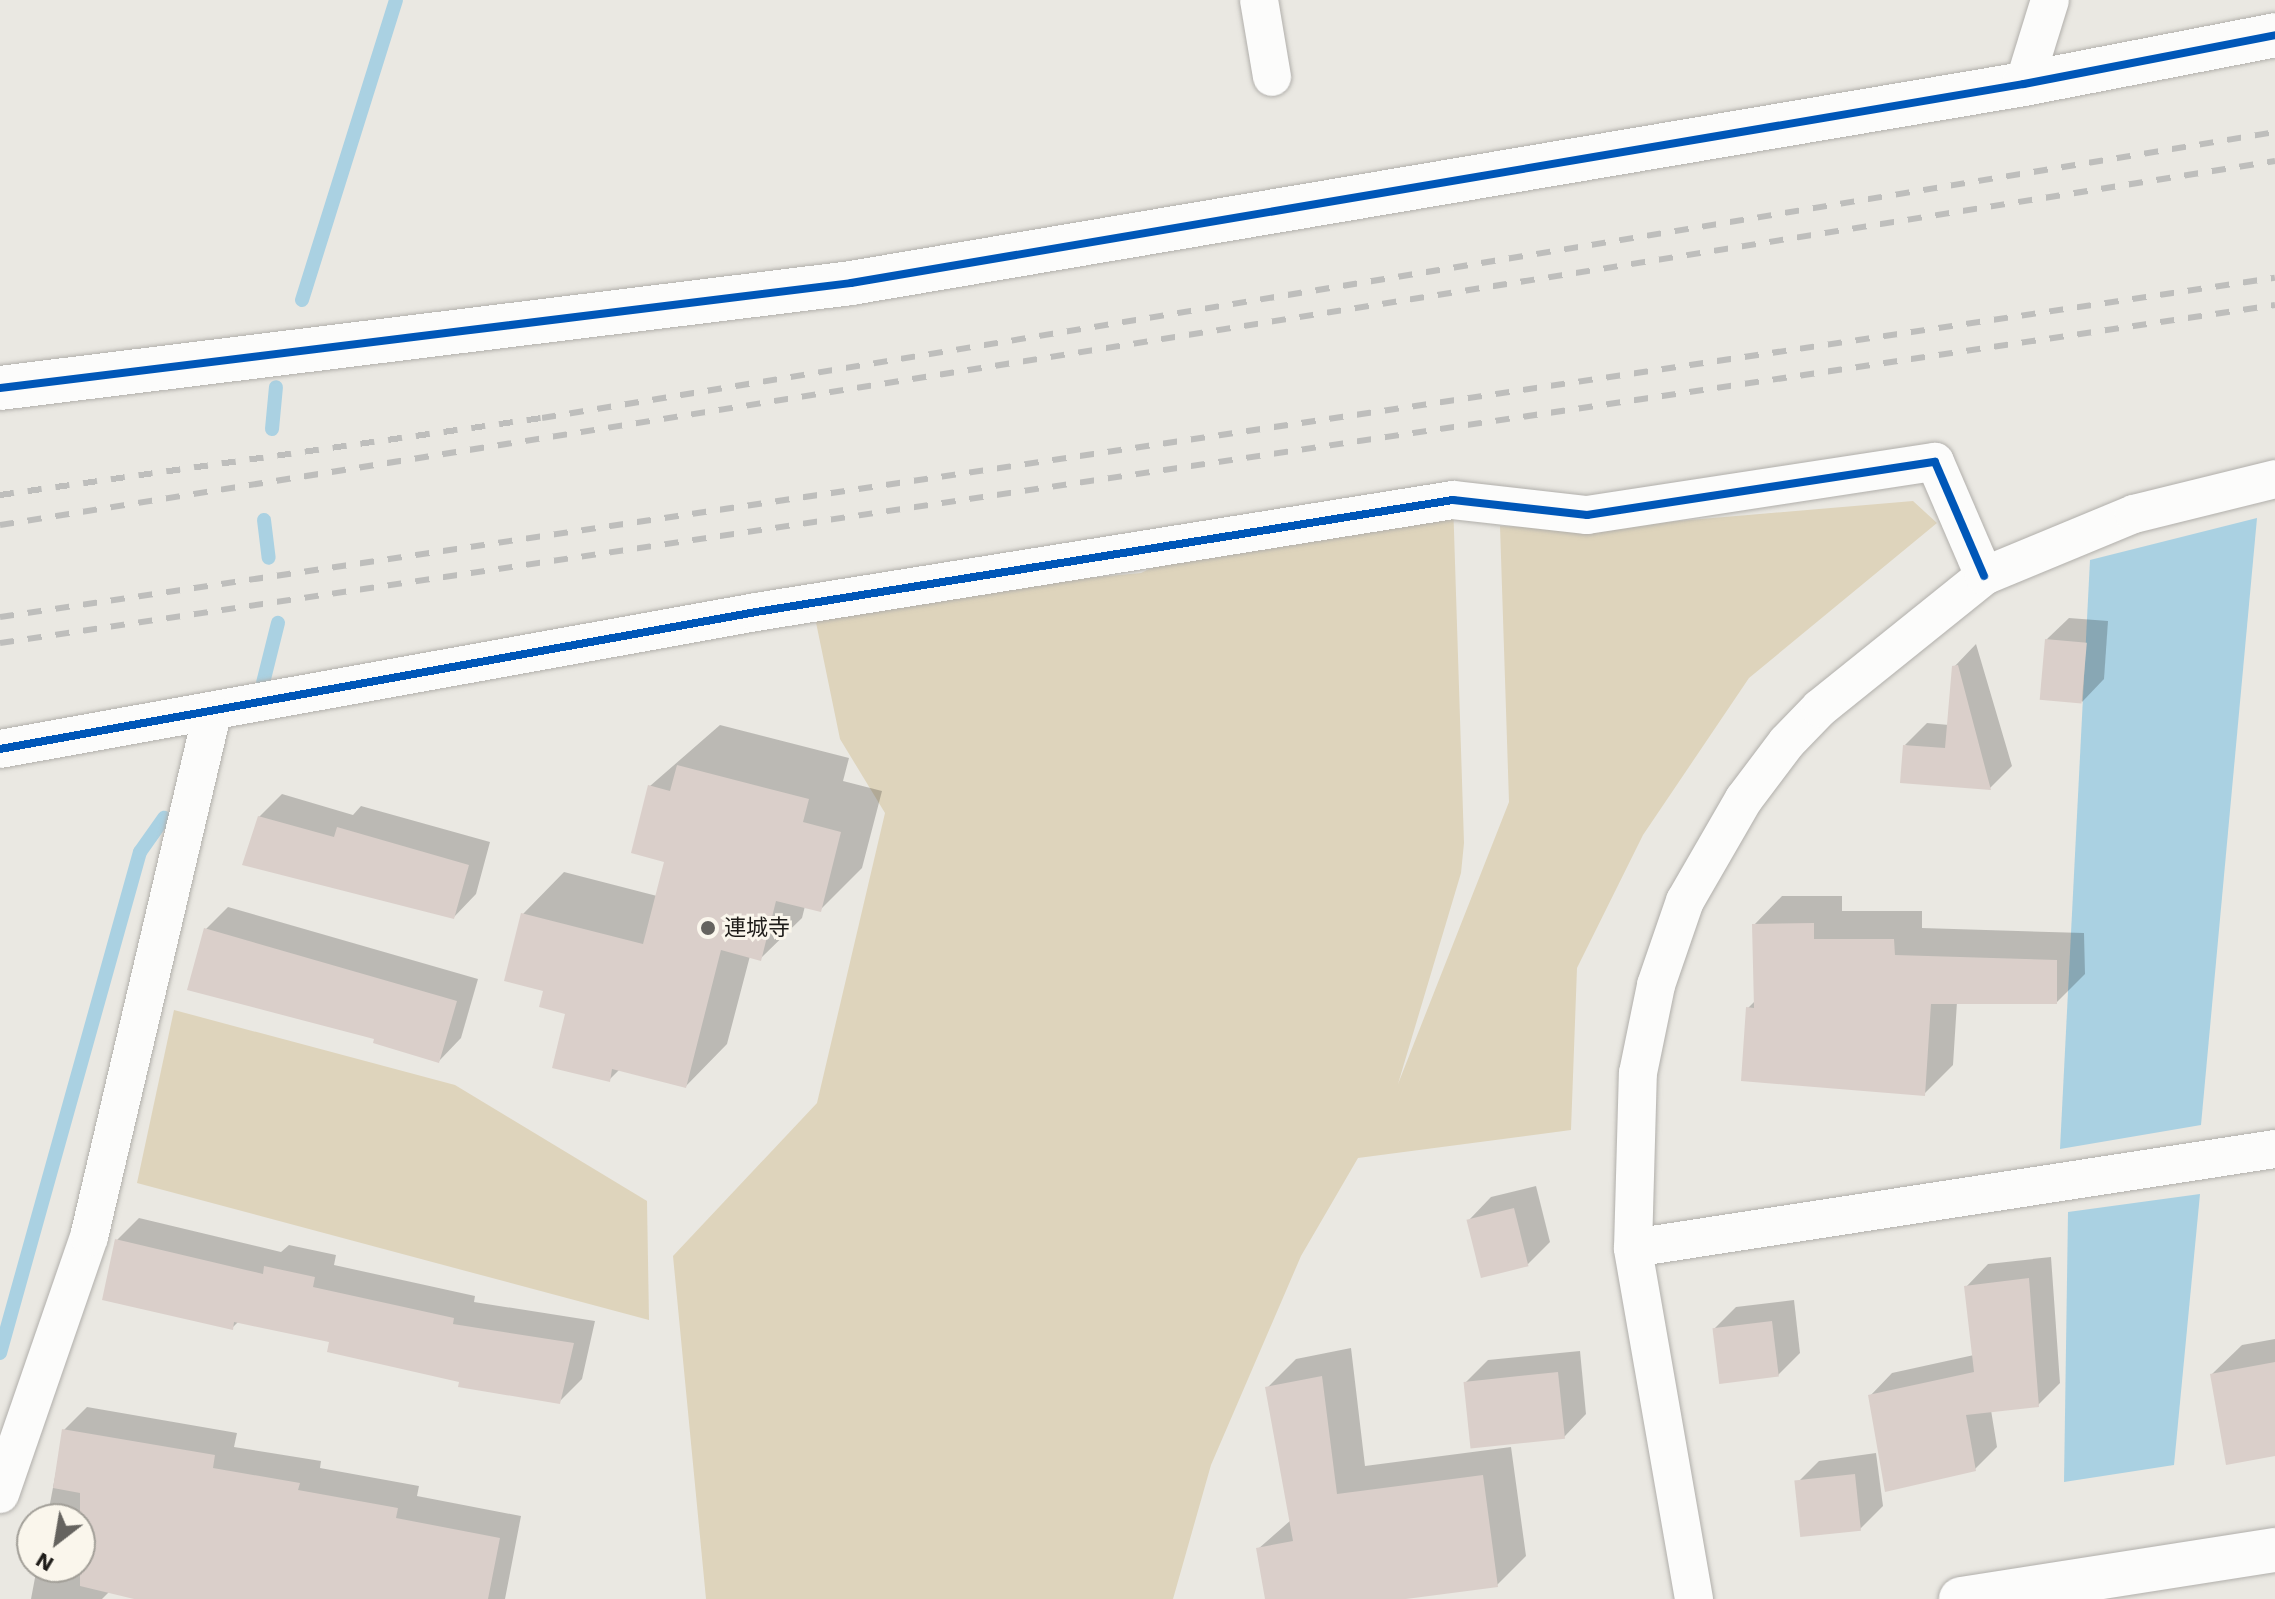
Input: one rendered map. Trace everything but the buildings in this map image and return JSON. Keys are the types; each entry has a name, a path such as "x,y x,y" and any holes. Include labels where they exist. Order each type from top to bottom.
{"street":[{"path":"1259,0 1272,77"},
{"path":"2024,84 2050,0"},
{"path":"0,388 260,360 851,283 2024,84 2275,35"},
{"path":"0,749 212,714 297,692 740,614 1453,500 1587,515 1935,462 1984,576"},
{"path":"1694,1599 1633,1248 1638,1073 1656,985 1685,901 1744,799 1787,742 1820,708 1984,576 2134,514 2275,479"},
{"path":"0,1494 89,1237 212,714"},
{"path":"1633,1248 2275,1149"},
{"path":"1961,1599 2275,1550"}],"shaded area":[{"path":"1453,500 1464,843 1461,873 1398,1084 1509,802 1500,526 1584,529 1913,501 1937,523 1749,678 1643,835 1577,968 1571,1130 1358,1158 1301,1256 1211,1465 1173,1599 706,1599 673,1256 817,1103 885,813 840,739 812,603 1141,573 1204,542"},
{"path":"174,1010 455,1085 647,1201 649,1320 137,1183"}],"water":[{"path":"2257,518 2201,1125 2060,1149 2090,560"},
{"path":"2200,1194 2174,1465 2064,1482 2068,1212"}],"waterway":[{"path":"302,300 396,0"},
{"path":"272,429 276,387"},
{"path":"264,520 269,558"},
{"path":"263,683 278,623"},
{"path":"0,1353 140,852 164,818"}],"railway":[{"path":"0,495 542,418 2275,132"},
{"path":"0,525 2275,161"},
{"path":"0,617 2275,278"},
{"path":"0,643 2275,305"}],"cycle path":[{"path":"0,388 851,283 2024,84 2275,35"},
{"path":"0,749 756,612 1453,500 1587,515 1935,462 1984,576"}],"place":[{"name":"連城寺","path":"708,928"}]}
